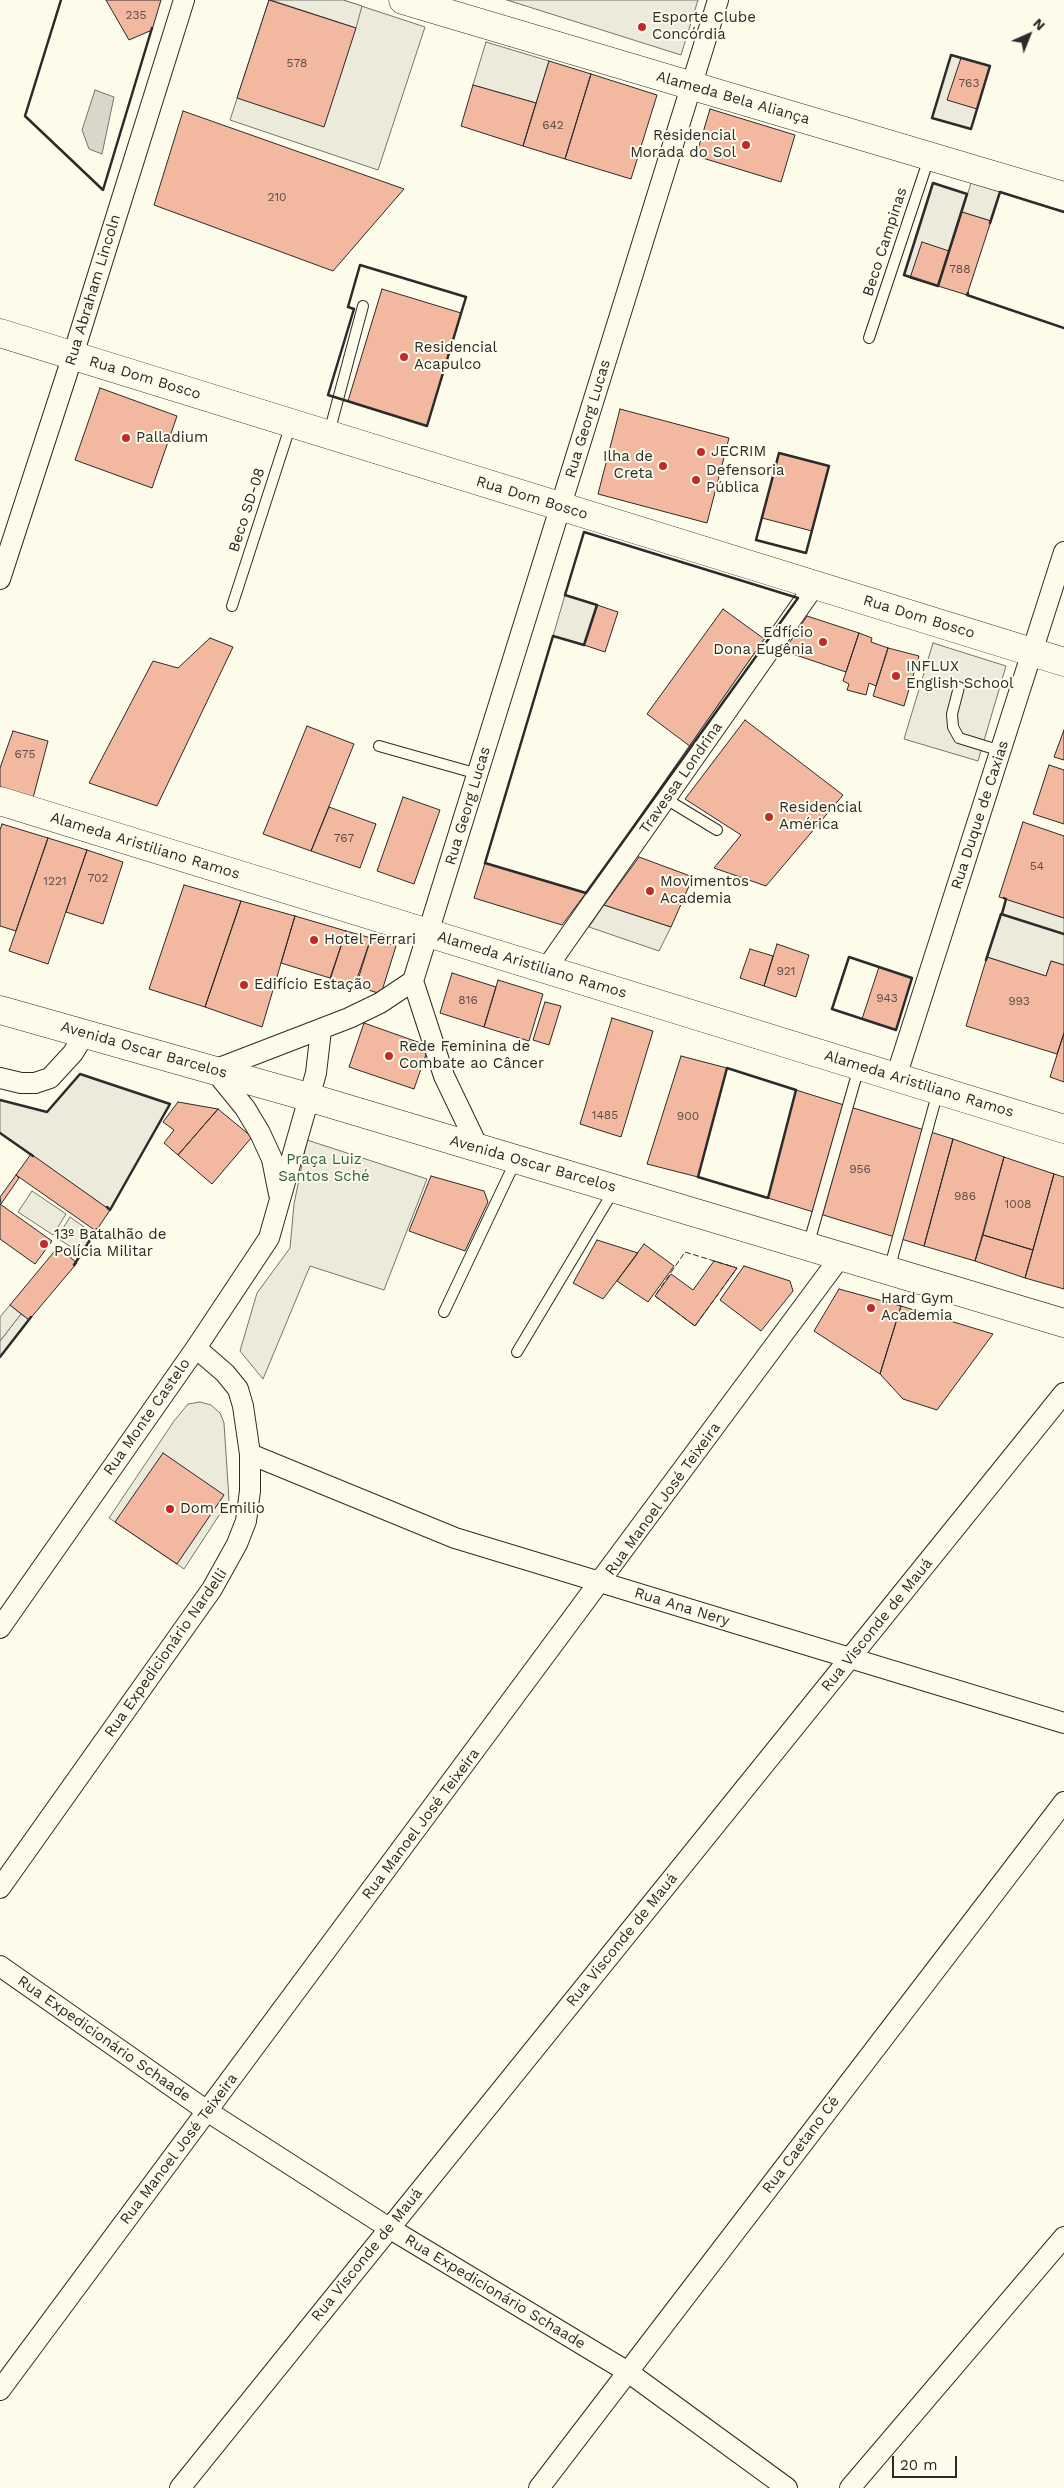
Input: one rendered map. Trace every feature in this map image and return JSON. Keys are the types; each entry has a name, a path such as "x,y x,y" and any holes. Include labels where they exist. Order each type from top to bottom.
{"main road":[{"name":"Alameda Bela Aliança","path":"403,0 692,87 930,154 1064,196"},
{"name":"Rua Dom Bosco","path":"0,333 1064,662"},
{"name":"Alameda Aristiliano Ramos","path":"0,802 1064,1129"},
{"name":"Avenida Oscar Barcelos","path":"0,1010 308,1097 1064,1323"}],"street":[{"name":"Rua Abraham Lincoln","path":"0,579 73,356 184,0"},
{"name":"Rua Georg Lucas","path":"412,981 718,0"},
{"name":"Rua Duque de Caxias","path":"896,1077 1064,552"},
{"name":"Travessa Londrina","path":"546,970 815,585"},
{"path":"214,1070 321,1030 380,1003 412,981 444,1076 479,1149"},
{"name":"Rua Monte Castelo","path":"0,1628 196,1348 269,1238 316,1073 321,1030"},
{"path":"0,1078 36,1083 50,1078 73,1053 85,1033"},
{"name":"Rua Monte Castelo","path":"214,1070 245,1108 260,1133 272,1159 279,1199"},
{"name":"Rua Manoel José Teixeira","path":"0,2390 601,1583 841,1256"},
{"name":"Rua Expedicionário Nardelli","path":"0,1888 227,1566 246,1521 250,1491 250,1454 243,1406 238,1389 225,1373 196,1348"},
{"name":"Rua Visconde de Mauá","path":"180,2488 1064,1393"},
{"name":"Rua Ana Nery","path":"250,1454 455,1538 1064,1722"},
{"name":"Rua Caetano Cé","path":"539,2488 1064,1802"},
{"name":"Rua Expedicionário Schaade","path":"0,1966 207,2111 388,2228 628,2372 787,2488"},
{"path":"850,2488 1064,2237"}],"lane":[{"name":"Beco Campinas","path":"870,338 930,154"},
{"path":"328,435 363,306"},
{"name":"Beco SD-08","path":"232,606 291,423"},
{"path":"959,687 952,714 953,727 958,738 1001,751"},
{"path":"378,746 478,774"},
{"path":"666,800 717,830"},
{"path":"808,1246 860,1066"},
{"path":"889,1271 938,1090"},
{"path":"444,1312 517,1159"},
{"path":"517,1352 615,1189"}],"green space":[{"path":"269,0 343,0 425,27 378,170 230,120"},
{"name":"Esporte Clube Concórdia","path":"507,0 698,0 681,55"},
{"path":"951,55 990,66 971,129 932,118"},
{"path":"933,183 967,194 938,286 904,275"},
{"path":"80,1074 170,1104 110,1210 0,1133 0,1100 47,1112"},
{"name":"Praça Luiz Santos Sché","path":"307,1140 427,1179 384,1290 310,1266 263,1379 240,1351 257,1293 290,1248 294,1204"},
{"path":"32,1191 66,1214 53,1235 18,1212"},
{"path":"70,1217 94,1234 82,1254 57,1238"},
{"path":"21,1314 29,1320 0,1357 0,1341"},
{"path":"200,1402 211,1405 220,1413 224,1423 229,1500 184,1569 109,1518 174,1421 188,1404"}],"shaded area":[{"path":"271,0 343,0 362,6 356,28"},
{"path":"486,42 549,61 536,103 473,85"},
{"path":"95,90 114,97 102,154 89,149 82,130"},
{"path":"971,183 1000,192 991,221 962,212"},
{"path":"565,595 597,605 584,645 553,636"},
{"path":"933,643 1006,666 978,761 904,739"},
{"path":"1006,899 1064,918 1064,965 1051,961 1046,976 987,957"},
{"path":"604,905 671,927 659,951 589,927"},
{"path":"10,1305 21,1314 0,1341 0,1317"}],"building":[{"path":"106,0 161,0 152,30 129,40"},
{"path":"269,0 356,28 324,127 237,98"},
{"path":"961,58 990,66 977,109 947,100"},
{"path":"549,61 591,74 565,159 523,146"},
{"path":"591,74 657,95 631,179 565,159"},
{"path":"473,85 536,103 523,146 461,126"},
{"name":"Residencial Morada do Sol","path":"710,109 795,135 781,182 696,156"},
{"path":"183,111 404,189 333,271 154,205"},
{"path":"962,212 991,221 967,295 938,286"},
{"path":"922,242 949,251 938,286 910,278"},
{"name":"Residencial Acapulco","path":"382,289 461,313 427,426 348,401"},
{"name":"Palladium","path":"100,388 177,416 152,488 75,460"},
{"name":"Ilha de Creta","path":"620,409 729,438 707,523 598,494"},
{"path":"779,453 829,466 812,531 762,518"},
{"path":"597,605 618,612 605,652 584,645"},
{"path":"723,609 767,641 691,747 647,714"},
{"name":"Edfício Dona Eugênia","path":"807,616 859,633 846,672 784,651"},
{"path":"859,633 872,638 871,642 888,648 876,686 869,683 866,695 847,690 849,684 843,681"},
{"path":"210,638 233,647 157,806 89,783 153,661 178,668"},
{"name":"INFLUX English School","path":"888,648 919,656 904,706 873,696"},
{"name":"Residencial América","path":"745,720 843,795 766,886 714,868 741,835 685,799"},
{"path":"307,726 354,744 311,851 263,834"},
{"path":"1064,730 1064,760 1054,757"},
{"path":"13,731 48,741 33,798 0,787 0,768"},
{"path":"1049,765 1064,770 1064,824 1033,814"},
{"path":"403,797 440,810 414,884 377,871"},
{"path":"329,807 376,824 360,868 311,851"},
{"path":"1023,822 1064,836 1064,918 999,897"},
{"path":"2,824 48,838 16,931 0,926 0,830"},
{"path":"48,838 87,850 48,964 9,951"},
{"path":"87,850 123,862 103,924 66,912"},
{"name":"Movimentos Academia","path":"639,857 693,877 671,927 604,905"},
{"path":"485,863 586,893 562,925 474,898"},
{"path":"184,885 241,901 205,1007 149,989"},
{"name":"Edifício Estação","path":"241,901 295,916 262,1027 205,1007"},
{"path":"295,916 346,931 330,978 281,963"},
{"path":"346,931 371,938 353,990 329,983"},
{"path":"371,938 396,946 381,994 356,986"},
{"path":"777,944 809,955 796,997 764,986"},
{"path":"750,949 773,956 764,986 740,978"},
{"path":"987,957 1046,976 1051,961 1064,965 1064,1033 1057,1054 966,1026"},
{"path":"879,967 912,978 896,1030 862,1019"},
{"path":"452,973 496,987 484,1027 440,1013"},
{"path":"498,980 543,994 529,1041 484,1027"},
{"path":"545,1002 561,1006 549,1045 533,1040"},
{"path":"612,1018 653,1031 621,1137 580,1124"},
{"name":"Rede Feminina de Combate ao Câncer","path":"364,1023 429,1046 414,1089 349,1067"},
{"path":"1064,1033 1064,1082 1050,1077"},
{"path":"681,1056 727,1068 698,1177 647,1164"},
{"path":"796,1090 953,1139 924,1246 768,1198"},
{"path":"178,1102 218,1109 178,1155 164,1143 174,1130 163,1122"},
{"path":"218,1109 252,1137 212,1184 178,1155"},
{"path":"953,1139 1004,1157 975,1261 924,1246"},
{"path":"31,1154 110,1210 96,1231 16,1175"},
{"path":"1004,1157 1054,1174 1033,1250 983,1235"},
{"path":"1054,1174 1064,1177 1064,1289 1025,1278"},
{"path":"16,1175 19,1178 1,1204 0,1197"},
{"path":"431,1176 484,1191 488,1202 465,1251 409,1231"},
{"path":"0,1204 52,1241 35,1264 0,1239"},
{"path":"983,1235 1033,1250 1025,1278 975,1261"},
{"path":"597,1240 638,1253 603,1299 573,1283"},
{"path":"644,1244 674,1266 648,1302 617,1281"},
{"path":"58,1247 77,1263 29,1320 10,1305"},
{"path":"714,1261 737,1268 695,1326 655,1296 671,1274 693,1290"},
{"path":"744,1266 790,1281 793,1291 761,1331 720,1300"},
{"path":"839,1289 901,1306 880,1374 814,1331"},
{"path":"901,1306 993,1334 937,1410 903,1399 880,1374"},
{"name":"Dom Emilio","path":"163,1453 224,1495 177,1564 115,1522"}],"fence":[{"path":"685,1252 737,1268 695,1326 655,1296 685,1252"}],"wall":[{"path":"61,0 25,116 103,190 152,28"},
{"path":"951,55 990,66 971,129 932,118 951,55"},
{"path":"933,183 967,194 938,286 904,275 933,183"},
{"path":"990,223 1000,192 1064,212"},
{"path":"360,265 466,297 427,426 328,395 354,309 348,307 360,265"},
{"path":"968,293 967,295 1064,328"},
{"path":"779,453 829,466 806,553 756,540 779,453"},
{"path":"584,532 798,598 586,893 485,863 553,636 584,645 597,605 565,595 584,532"},
{"path":"1002,914 1006,899 1004,898"},
{"path":"986,960 1001,914 1064,934"},
{"path":"849,957 912,978 896,1030 832,1009 849,957"},
{"path":"727,1068 796,1090 768,1198 698,1177 727,1068"},
{"path":"0,1100 47,1112 80,1074 170,1104 110,1210 107,1207"},
{"path":"0,1133 33,1156"},
{"path":"74,1265 97,1229"},
{"path":"0,1357 31,1317"}],"place":[{"name":"Esporte Clube Concórdia","path":"642,27"},
{"name":"Residencial Morada do Sol","path":"746,145"},
{"name":"Residencial Acapulco","path":"404,357"},
{"name":"Palladium","path":"126,438"},
{"name":"JECRIM","path":"701,452"},
{"name":"Ilha de Creta","path":"663,466"},
{"name":"Defensoria Pública","path":"696,480"},
{"name":"Edfício Dona Eugênia","path":"823,642"},
{"name":"INFLUX English School","path":"896,676"},
{"name":"Residencial América","path":"769,817"},
{"name":"Movimentos Academia","path":"650,891"},
{"name":"Hotel Ferrari","path":"314,940"},
{"name":"Edifício Estação","path":"244,985"},
{"name":"Rede Feminina de Combate ao Câncer","path":"389,1056"},
{"name":"13º Batalhão de Polícia Militar","path":"44,1244"},
{"name":"Hard Gym Academia","path":"871,1308"},
{"name":"Dom Emilio","path":"170,1509"}]}
